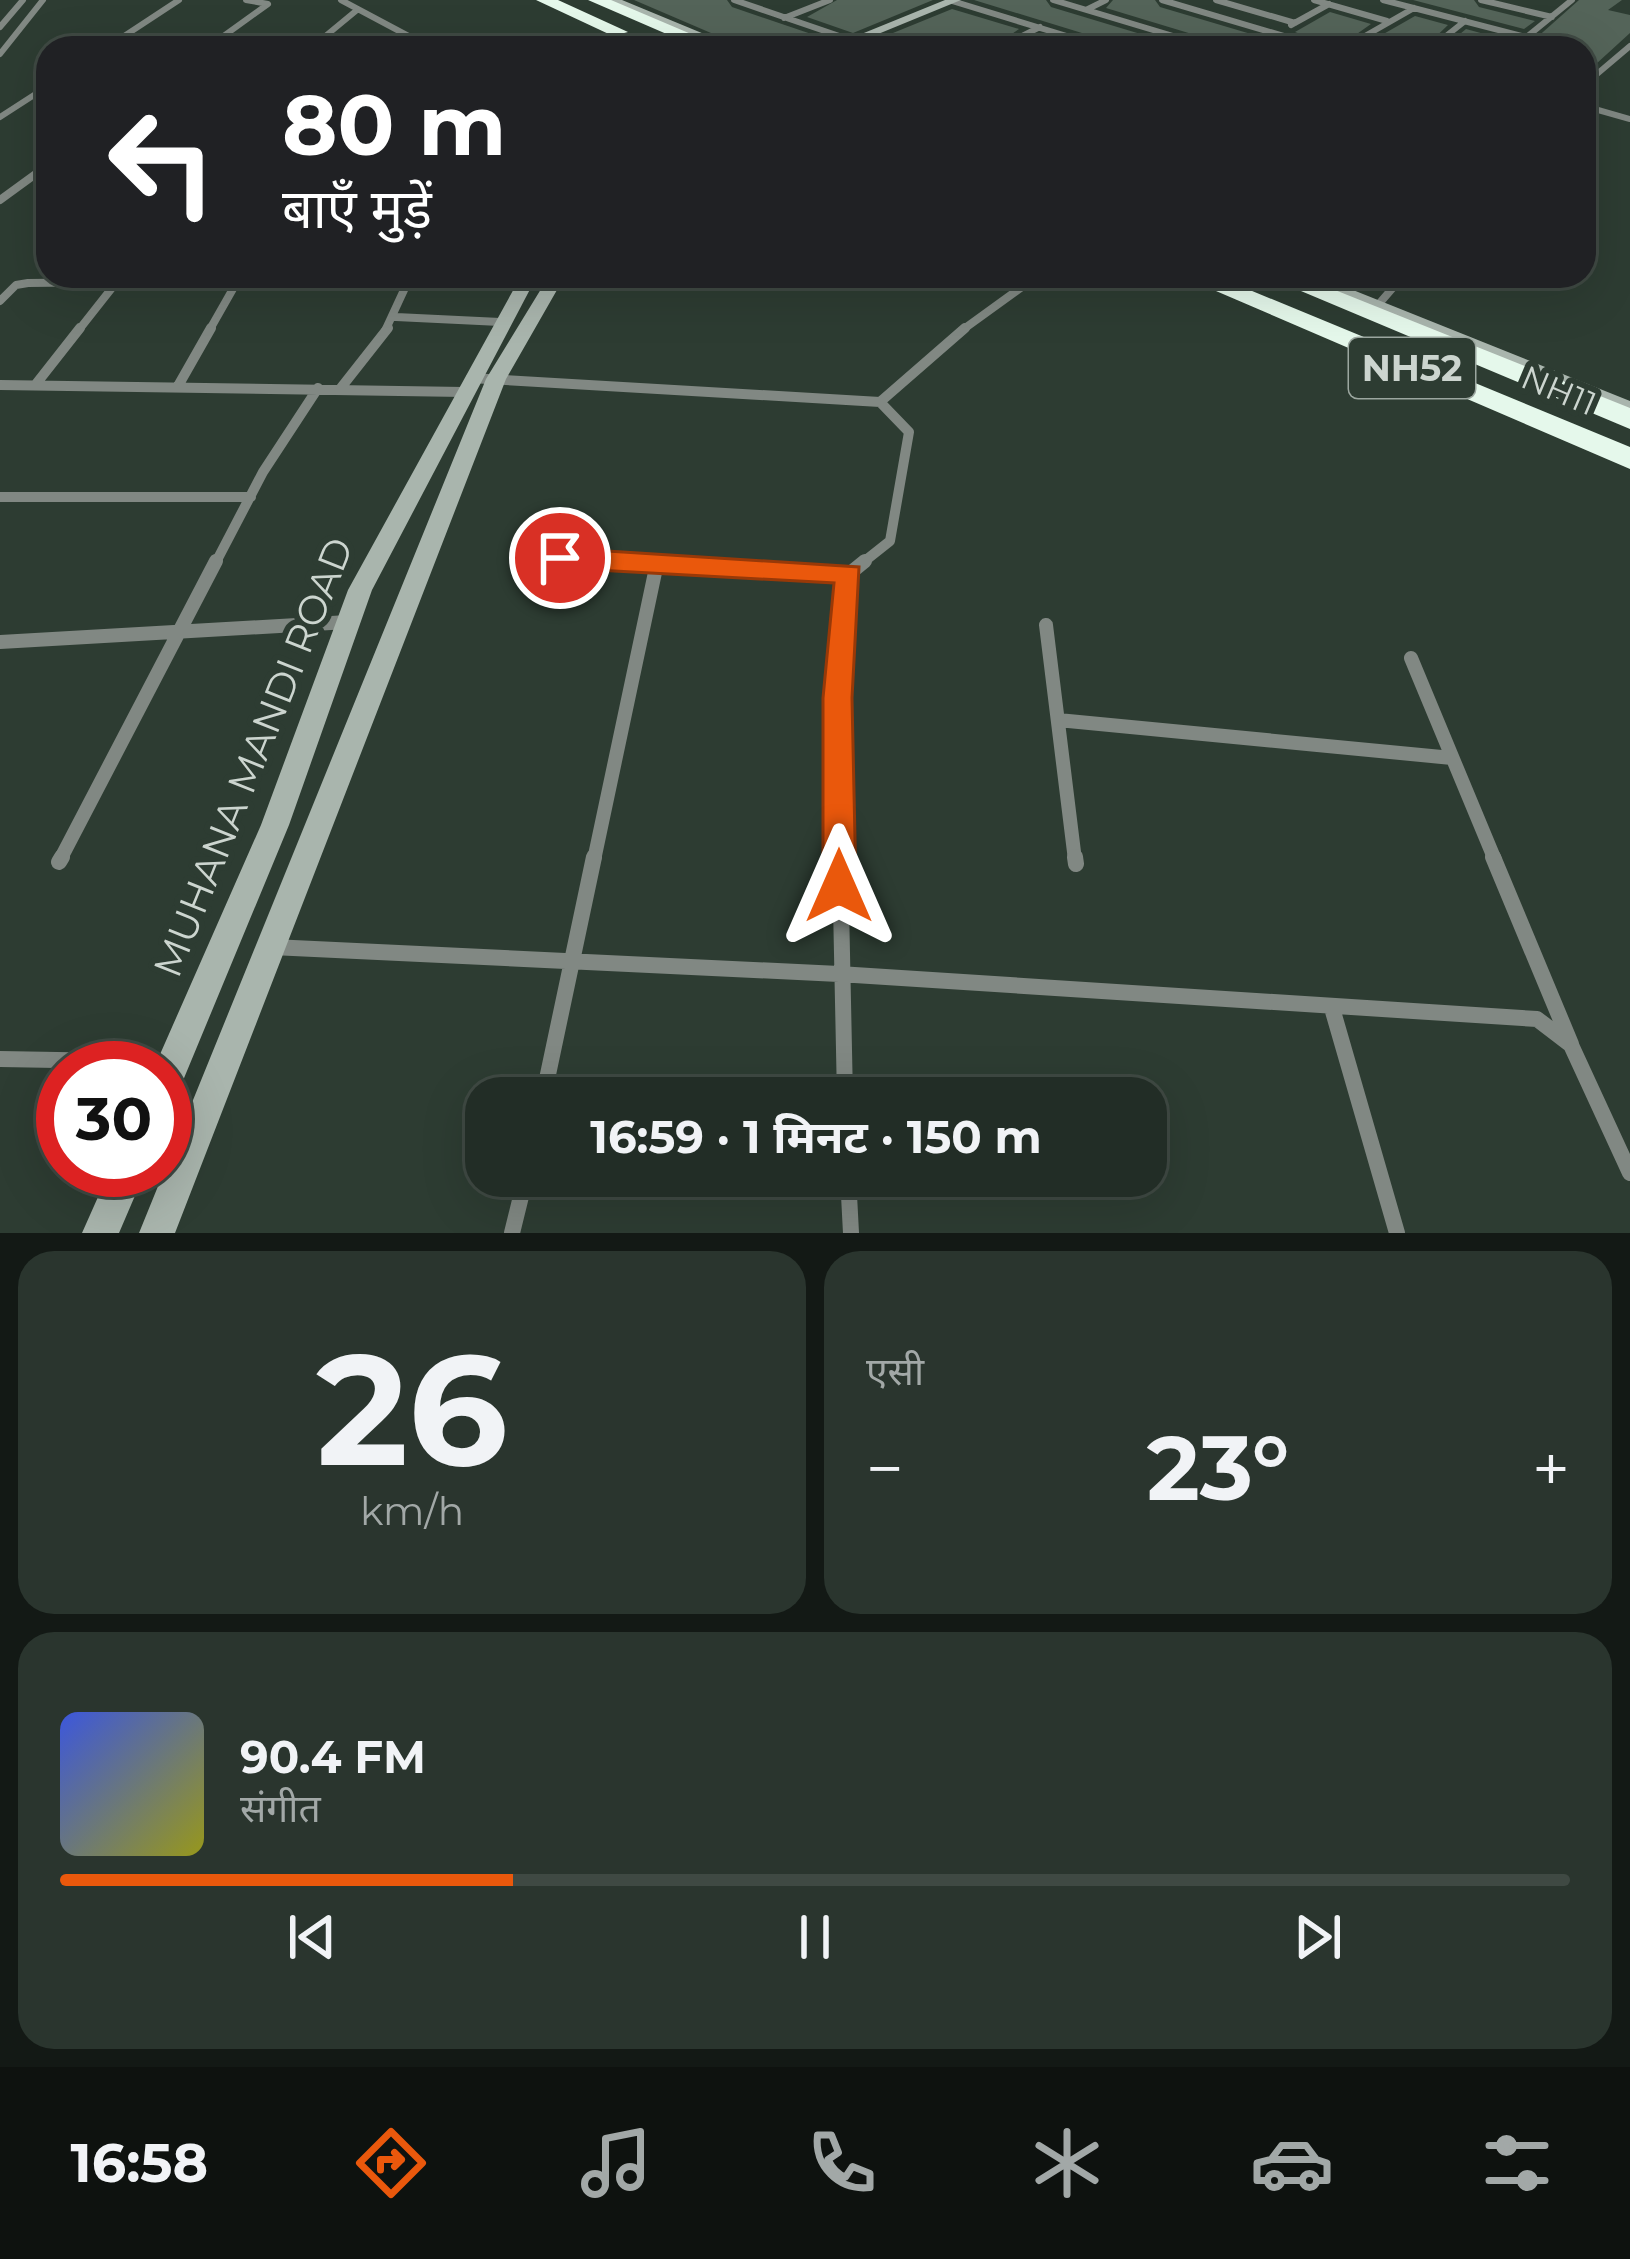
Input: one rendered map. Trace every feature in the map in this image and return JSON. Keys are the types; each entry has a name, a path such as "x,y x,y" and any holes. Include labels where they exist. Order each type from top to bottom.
{"highway":[{"path":"544,0 627,36"},
{"path":"596,0 685,36"},
{"name":"NH11","path":"1222,288 1630,460"},
{"name":"NH52","path":"1308,288 1630,419"}],"main road":[{"path":"612,0 703,36"},
{"path":"860,36 953,0"},
{"name":"MUHANA MANDI ROAD","path":"182,1041 275,825 360,590 477,383 500,322 521,288"},
{"path":"157,1233 411,590 477,383 547,288"},
{"path":"1335,288 1630,409"},
{"path":"360,590 411,590"},
{"path":"100,1233 116,1197"}],"street":[{"path":"0,27 23,0"},
{"path":"0,54 43,0"},
{"path":"124,36 179,0"},
{"path":"224,36 268,4 246,0"},
{"path":"341,0 408,36"},
{"path":"734,0 838,36"},
{"path":"783,18 830,0"},
{"path":"953,0 1069,36"},
{"path":"1053,0 1174,36"},
{"path":"1088,9 1106,0"},
{"path":"1162,0 1281,36"},
{"path":"1216,0 1295,23"},
{"path":"1314,0 1387,21"},
{"path":"1383,0 1521,36"},
{"path":"1481,0 1552,17"},
{"path":"1531,36 1572,0"},
{"path":"1274,34 1329,4"},
{"path":"1363,36 1414,8"},
{"path":"326,36 357,10"},
{"path":"1446,36 1465,21"},
{"path":"1023,36 1041,27"},
{"path":"1596,75 1630,46"},
{"path":"0,117 36,94"},
{"path":"1596,109 1630,119"},
{"path":"0,200 36,174"},
{"path":"0,301 16,285 36,284"},
{"path":"36,384 112,288"},
{"path":"178,386 233,288"},
{"path":"340,389 396,317 406,288"},
{"path":"880,402 941,345 1020,288"},
{"path":"1378,305 1393,288"},
{"path":"396,317 500,322"},
{"path":"0,385 340,389 477,383 880,402 909,432 890,541 849,574 841,611 837,698 844,1077"},
{"path":"59,862 251,497 318,388"},
{"path":"0,497 251,497"},
{"path":"560,558 849,574"},
{"path":"547,1077 657,563"},
{"path":"0,642 348,622"},
{"path":"1046,626 1076,864"},
{"path":"1411,658 1571,1045 1630,1173"},
{"path":"1058,720 1452,758"},
{"path":"270,947 839,974 1537,1018 1571,1045"},
{"path":"1332,1008 1397,1233"},
{"path":"0,1059 36,1062"},
{"path":"512,1233 521,1197"},
{"path":"849,1197 851,1233"}],"building":[{"path":"634,0 727,0 732,7 817,36 718,36"},
{"path":"837,0 933,0 853,33 807,17"},
{"path":"974,0 1046,0 1051,7 1147,36 1092,36"},
{"path":"1113,0 1155,0 1160,7 1258,36 1198,36 1106,8"},
{"path":"1413,0 1474,0 1479,7 1535,21 1524,29"},
{"path":"1579,0 1622,0 1608,10 1630,15 1630,33 1596,64 1596,36 1538,36"},
{"path":"952,9 1019,29 1009,36 886,36"},
{"path":"1330,12 1371,24 1354,36 1295,32"},
{"path":"1415,16 1448,25 1437,36 1380,36"},
{"path":"1466,29 1492,36 1458,36"}],"route":[{"path":"560,558 849,574 841,611 837,698 839,886"}]}
